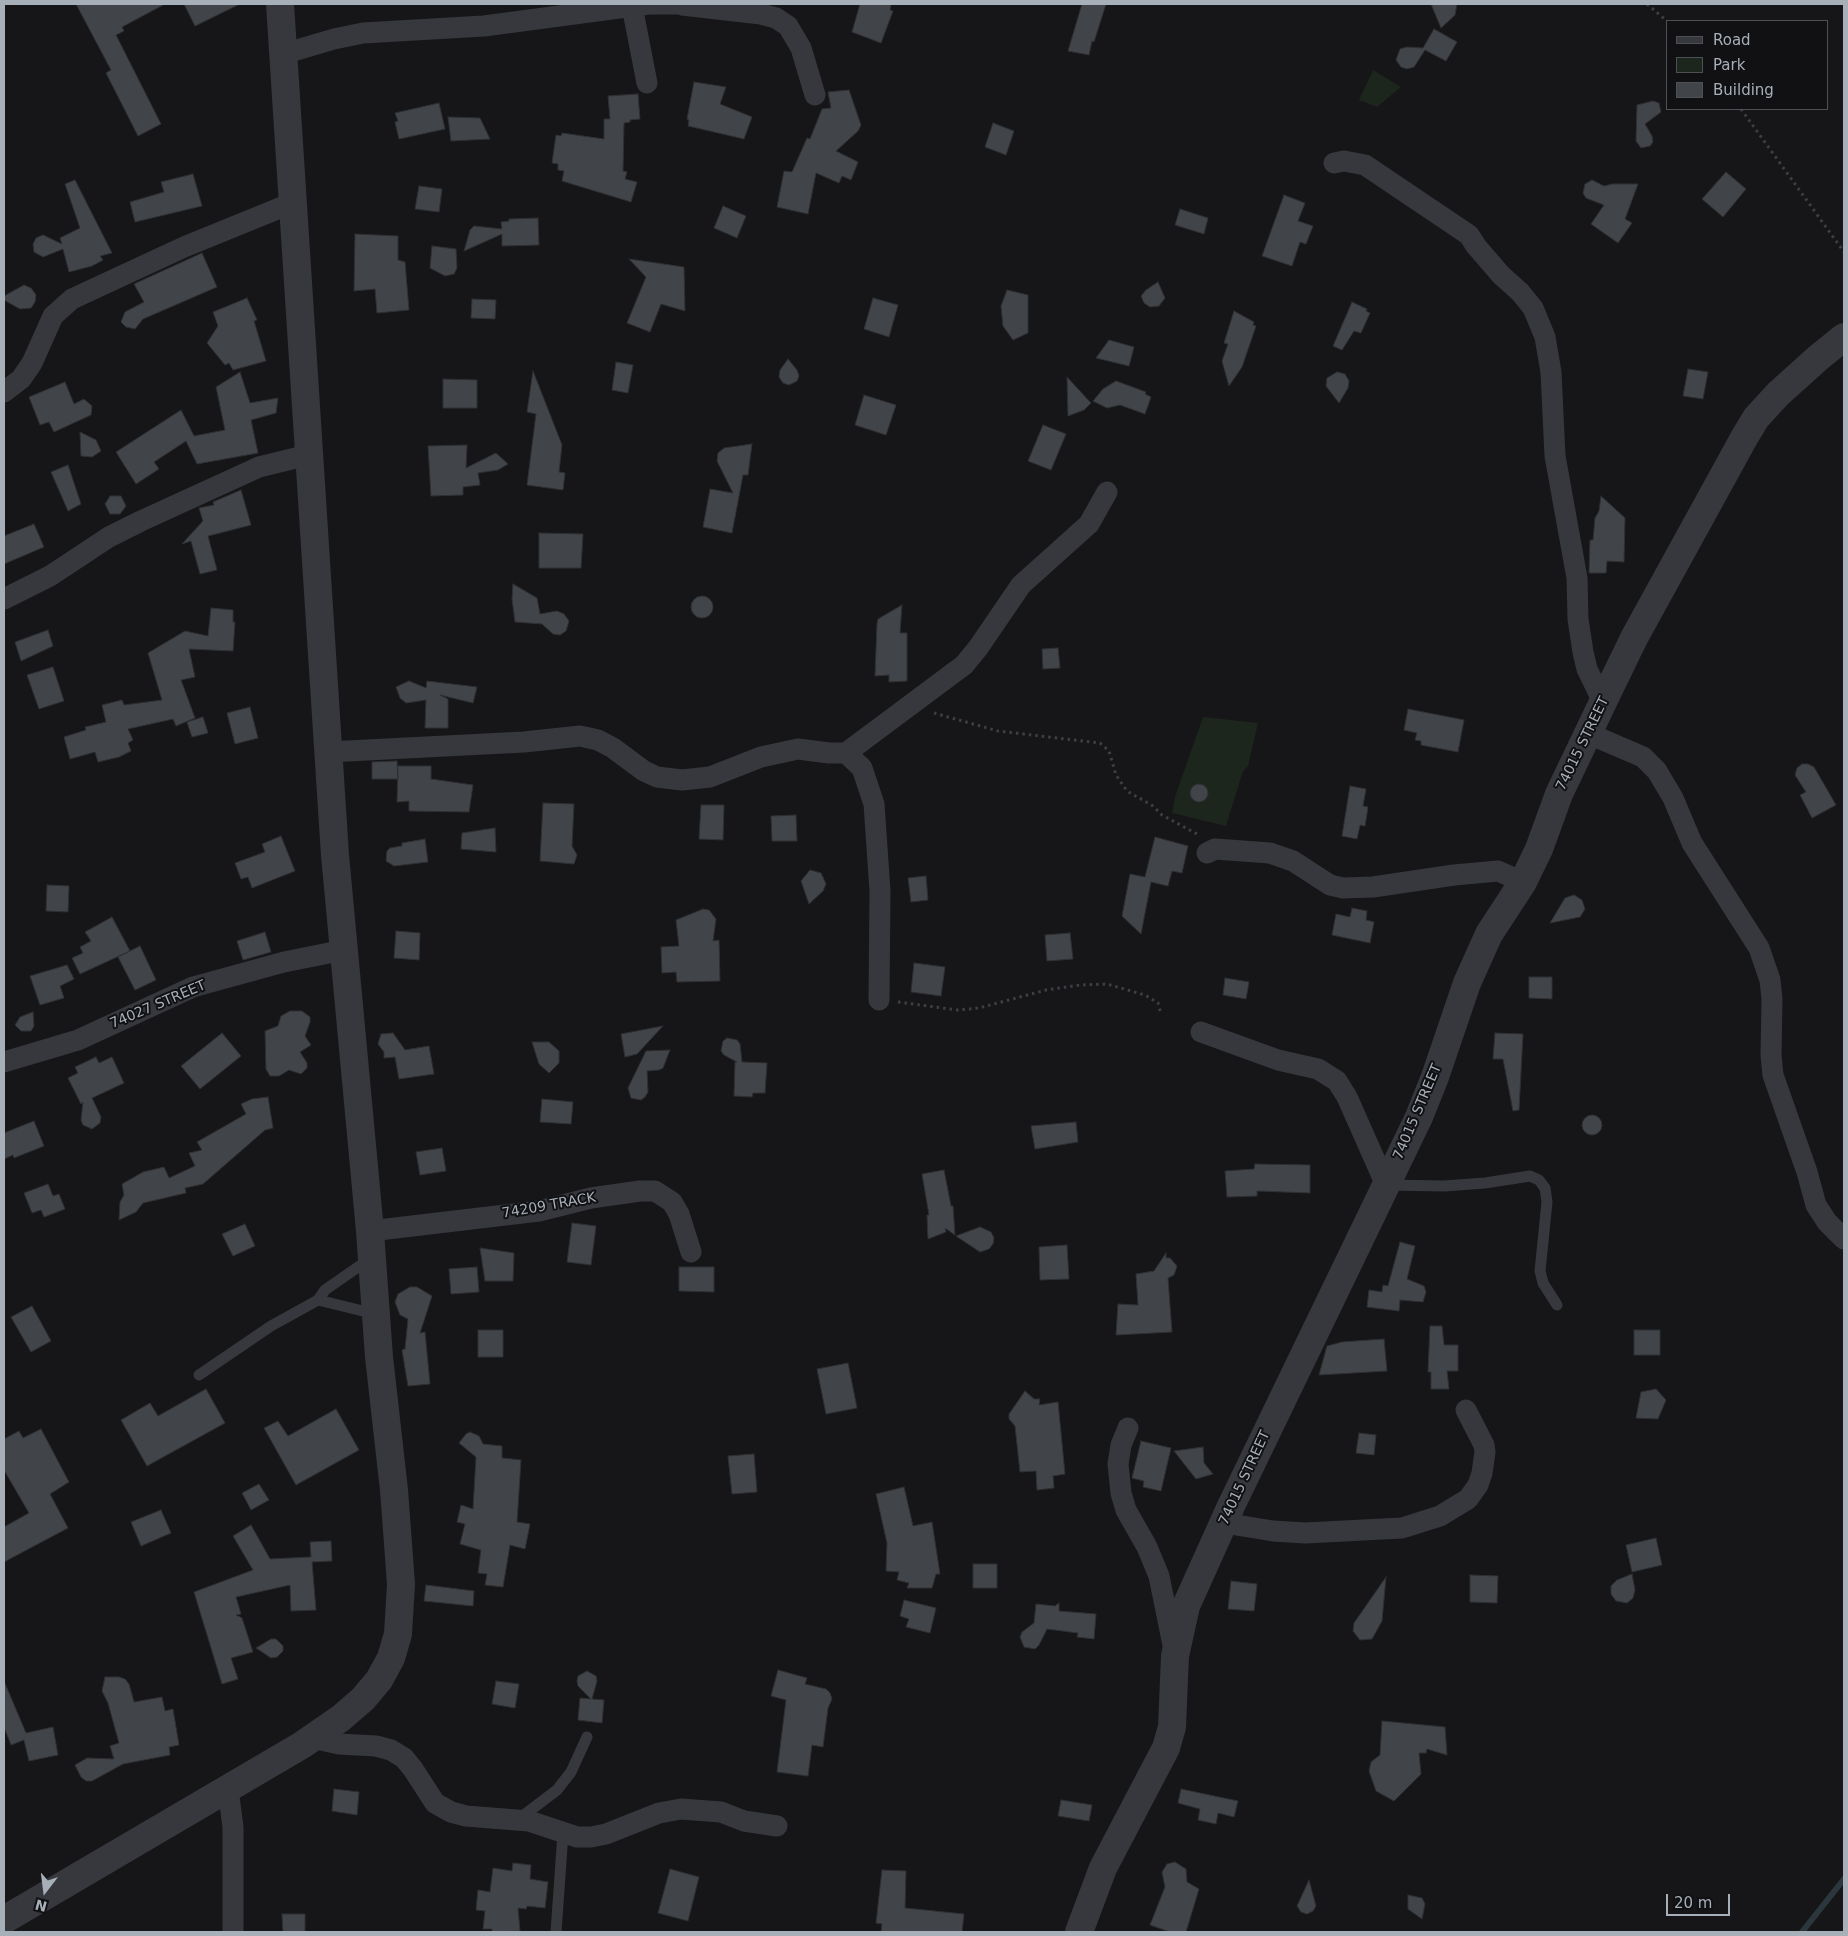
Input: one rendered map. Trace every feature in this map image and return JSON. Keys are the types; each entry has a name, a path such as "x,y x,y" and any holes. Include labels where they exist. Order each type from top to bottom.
{"street":[{"path":"4,1920 312,1738 363,1699 379,1680 391,1658 398,1634 401,1584 394,1490 379,1357 377,1315 328,752 280,4"},
{"path":"283,54 334,39 363,33 484,26 632,6 684,4 761,14 776,18 788,26 801,48 815,96"},
{"path":"632,6 647,83"},
{"path":"1334,163 1344,161 1365,165 1470,235 1476,246 1501,275 1520,292 1533,308 1545,337 1551,372 1555,456 1577,578 1583,652 1587,669 1603,702"},
{"path":"4,392 21,379 32,363 53,316 72,299 184,247 292,203"},
{"name":"74015 STREET","path":"1079,1932 1103,1868 1166,1748 1172,1727 1176,1656 1186,1606 1422,1109 1467,983 1489,934 1523,882 1539,849 1559,794 1634,638 1756,418 1800,374 1844,337"},
{"path":"4,599 50,576 109,537 141,521 258,467 308,455"},
{"path":"328,752 524,742 580,736 598,740 613,748 651,774 682,780 710,777 761,757 798,749 846,753 964,665 983,641 1020,585 1088,524 1107,492"},
{"path":"1587,733 1643,757 1657,771 1673,798 1692,843 1758,948 1770,980 1773,1075 1807,1172 1816,1205 1827,1222 1844,1239"},
{"path":"846,753 862,768 874,804 880,891 880,1000"},
{"path":"1211,851 1270,853 1293,861 1330,885 1344,888 1373,887 1479,872 1498,872 1523,882"},
{"name":"74027 STREET","path":"4,1062 78,1040 193,988 284,962 344,950"},
{"path":"1201,1032 1278,1060 1318,1069 1337,1081 1347,1097 1386,1185"},
{"name":"74209 TRACK","path":"371,1244 539,1211 591,1198 640,1191 656,1191 672,1202 691,1252"},
{"path":"1224,1523 1273,1531 1305,1533 1402,1528 1440,1516 1468,1499 1478,1485 1482,1473 1484,1445 1466,1410"},
{"path":"1128,1428 1118,1464 1121,1493 1126,1510 1148,1547 1159,1576 1176,1656"},
{"path":"312,1738 338,1744 376,1746 392,1750 404,1758 413,1769 435,1803 451,1812 466,1816 519,1819 545,1825 563,1833 590,1837 606,1834 659,1813 681,1809 721,1812 744,1821 777,1826"},
{"path":"228,1789 233,1827 233,1932"}],"lane":[{"path":"1386,1185 1444,1186 1486,1183 1530,1176 1539,1180 1545,1188 1547,1202 1540,1271 1543,1283 1557,1305"},
{"path":"199,1374 271,1326 318,1300 324,1290 371,1244"},
{"path":"318,1300 377,1315"},
{"path":"519,1819 557,1790 571,1772 588,1737"},
{"path":"556,1932 563,1833"}],"path":[{"path":"1646,4 1666,20"},
{"path":"1742,110 1844,252"},
{"path":"910,706 998,731 1100,744 1109,751 1116,775 1127,791 1153,806 1162,815 1192,830 1211,851"},
{"path":"880,1000 957,1010 979,1008 1046,990 1080,985 1107,984 1150,998 1160,1006 1161,1014"}],"green space":[{"path":"1373,70 1401,87 1377,107 1359,100"},
{"path":"1203,717 1258,723 1248,766 1243,771 1226,826 1172,813 1175,797"}],"building":[{"path":"76,4 165,4 122,27 124,31 116,35 161,124 138,136 106,73 111,70"},
{"path":"184,4 240,4 195,26"},
{"path":"860,4 891,4 890,10 893,11 881,43 852,32"},
{"path":"1082,4 1106,4 1094,42 1092,41 1089,55 1068,51"},
{"path":"1431,4 1457,4 1455,15 1441,28"},
{"path":"1434,29 1457,42 1446,61 1425,50 1414,67 1407,69 1401,67 1396,60 1400,49 1407,47 1423,48"},
{"path":"694,82 726,87 720,104 752,117 744,139 688,126 689,120 687,119"},
{"path":"849,90 861,125 858,131 836,151 858,162 851,180 842,176 839,183 816,173 808,214 777,207 784,171 792,172 807,138 810,139 822,109 831,108 828,92"},
{"path":"638,94 640,119 624,123 623,171 627,172 625,179 637,182 631,202 562,181 564,171 558,170 558,164 552,163 556,135 561,136 562,133 604,139 604,119 610,119 608,96"},
{"path":"1653,101 1659,103 1661,112 1645,124 1652,136 1653,142 1650,146 1641,148 1636,141 1637,105"},
{"path":"439,103 445,129 399,139 395,122 398,121 395,113"},
{"path":"448,117 480,118 490,139 451,141"},
{"path":"993,123 1014,131 1006,155 985,147"},
{"path":"1726,172 1746,189 1723,217 1702,199"},
{"path":"193,174 202,206 135,222 130,202 164,192 161,182"},
{"path":"75,180 112,253 100,256 103,260 92,266 69,272 63,249 43,257 34,252 33,244 36,238 43,235 62,244 60,238 80,228 65,184"},
{"path":"1592,180 1604,186 1612,184 1638,184 1625,219 1632,223 1618,243 1591,224 1604,205 1586,198 1583,193 1585,184"},
{"path":"419,186 442,189 439,212 415,209"},
{"path":"1284,195 1305,203 1298,221 1313,226 1306,244 1300,242 1292,266 1262,256"},
{"path":"723,206 746,216 737,238 714,228"},
{"path":"1180,209 1208,218 1204,234 1175,225"},
{"path":"538,218 539,245 502,246 502,234 464,251 470,230 474,226 502,229 501,222 509,221 509,219"},
{"path":"355,234 398,236 398,260 405,262 409,310 377,313 375,289 354,291"},
{"path":"432,246 456,249 457,268 454,274 445,276 430,268"},
{"path":"202,253 217,287 143,319 135,329 126,327 121,322 125,312 144,302 134,284"},
{"path":"629,259 684,267 685,311 661,304 650,332 627,323 646,277"},
{"path":"1158,282 1165,298 1159,306 1150,307 1144,303 1141,296"},
{"path":"24,285 31,288 36,295 35,302 31,308 20,309 4,300 4,296"},
{"path":"1007,290 1028,295 1028,333 1013,340 1003,326 1001,306"},
{"path":"247,298 257,320 254,321 266,361 233,370 229,363 225,365 207,343 218,326 213,312"},
{"path":"873,298 898,305 889,337 864,329"},
{"path":"472,299 496,300 495,319 471,318"},
{"path":"1352,302 1367,309 1366,311 1370,313 1361,333 1354,331 1342,350 1333,346"},
{"path":"1234,311 1254,322 1253,325 1256,326 1242,367 1229,386 1222,361 1228,344 1224,343"},
{"path":"1109,340 1134,347 1129,366 1096,358"},
{"path":"788,359 797,370 799,376 797,381 789,385 783,383 779,377 780,370"},
{"path":"616,362 633,365 628,393 612,390"},
{"path":"1688,369 1708,372 1703,399 1683,396"},
{"path":"533,371 562,445 559,472 565,473 563,490 527,485 536,414 527,412"},
{"path":"240,372 250,403 278,398 276,413 251,420 258,453 197,464 186,441 154,462 159,469 136,484 116,452 181,410 194,436 225,430 216,387"},
{"path":"1337,372 1345,374 1349,381 1348,388 1339,403 1326,386 1327,378"},
{"path":"1067,377 1091,403 1084,410 1068,416"},
{"path":"443,379 477,380 477,408 443,408"},
{"path":"1116,381 1146,392 1145,394 1151,397 1145,414 1120,405 1107,408 1093,401 1103,389"},
{"path":"65,382 74,404 84,399 92,406 91,415 54,432 49,422 40,425 29,397"},
{"path":"864,395 896,405 886,435 855,425"},
{"path":"1043,425 1066,434 1051,470 1028,461"},
{"path":"80,432 96,440 101,451 92,457 81,456"},
{"path":"752,444 748,475 743,475 732,533 703,527 710,489 733,493 717,461 718,453 724,448"},
{"path":"467,445 466,468 496,453 508,464 498,470 478,473 480,485 463,487 463,495 431,496 428,446"},
{"path":"68,465 81,504 68,511 51,472"},
{"path":"241,490 251,525 208,536 217,570 200,574 191,541 182,544 203,521 199,508 214,505 213,502"},
{"path":"110,496 121,496 126,506 120,514 110,514 105,504"},
{"path":"1601,496 1625,518 1624,562 1607,561 1606,573 1589,573 1590,540 1593,540 1595,518 1599,511"},
{"path":"34,524 44,547 4,564 4,536"},
{"path":"539,533 583,534 581,568 539,568"},
{"path":"513,584 537,598 540,614 557,611 564,614 569,621 566,631 560,635 553,634 542,624 515,622 512,599"},
{"path":"702,596 710,599 713,607 710,615 702,618 694,615 691,607 694,599"},
{"path":"902,605 900,633 907,633 907,681 889,682 889,675 875,676 877,624 878,619"},
{"path":"211,608 233,610 233,622 235,622 233,651 189,649 195,677 181,680 195,718 176,726 173,719 128,729 133,740 128,743 131,751 119,757 98,762 95,752 70,759 64,737 86,730 85,727 106,722 102,705 122,700 124,705 162,700 148,653 185,631 208,636"},
{"path":"48,630 53,646 21,661 15,642"},
{"path":"1058,648 1060,668 1043,669 1042,649"},
{"path":"53,667 64,701 39,709 27,675"},
{"path":"409,681 426,688 427,681 477,687 473,703 440,695 448,699 448,728 425,728 426,700 406,703 400,698 396,687"},
{"path":"250,707 258,738 235,744 227,713"},
{"path":"1408,709 1464,720 1458,752 1421,745 1421,741 1415,740 1417,733 1404,730"},
{"path":"203,717 208,733 192,737 187,722"},
{"path":"397,761 398,779 372,779 372,762"},
{"path":"1802,764 1814,767 1836,805 1812,818 1800,795 1806,792 1795,775 1797,768"},
{"path":"398,766 431,766 431,779 473,785 469,812 409,811 409,801 397,802"},
{"path":"1199,784 1205,787 1208,793 1205,799 1199,802 1193,799 1190,793 1193,787"},
{"path":"1350,786 1366,789 1363,806 1368,807 1365,826 1360,825 1357,839 1342,836"},
{"path":"543,803 574,804 572,846 577,855 574,864 540,861"},
{"path":"701,805 724,805 723,840 699,839"},
{"path":"796,815 797,841 772,841 771,816"},
{"path":"495,828 496,852 461,849 462,833"},
{"path":"281,836 295,871 252,888 248,877 241,879 235,863 265,852 262,844"},
{"path":"1155,837 1188,846 1182,873 1172,871 1168,886 1151,882 1141,934 1122,916 1130,874 1145,877"},
{"path":"425,839 428,862 394,866 386,861 387,851 390,848 402,846 402,843"},
{"path":"810,870 821,873 826,884 823,891 809,904 801,881"},
{"path":"926,876 928,900 911,902 908,878"},
{"path":"47,885 69,886 68,912 46,911"},
{"path":"1574,895 1582,900 1585,909 1580,917 1550,923 1565,898"},
{"path":"1352,908 1367,911 1366,920 1374,922 1370,943 1332,935 1336,914 1350,917"},
{"path":"703,909 709,910 716,919 713,941 719,940 720,981 677,982 676,972 662,973 661,947 679,946 676,920"},
{"path":"112,917 130,951 80,974 72,958 83,953 80,947 91,941 85,932"},
{"path":"396,931 420,933 419,960 394,958"},
{"path":"265,932 271,952 243,960 237,941"},
{"path":"1070,933 1073,959 1047,961 1045,935"},
{"path":"140,946 156,980 135,990 118,957"},
{"path":"914,963 945,967 941,996 911,992"},
{"path":"67,965 74,979 60,986 64,998 40,1005 30,976"},
{"path":"1529,977 1552,977 1552,999 1529,998"},
{"path":"1225,978 1249,982 1246,999 1223,995"},
{"path":"290,1011 302,1011 310,1017 305,1036 311,1045 300,1052 307,1063 307,1068 301,1074 289,1070 279,1076 270,1076 266,1069 265,1031 278,1026 281,1016"},
{"path":"33,1012 34,1026 31,1031 21,1031 15,1025 20,1017"},
{"path":"663,1026 637,1054 625,1057 621,1034"},
{"path":"222,1033 241,1056 200,1089 181,1066"},
{"path":"393,1033 405,1050 429,1046 434,1074 399,1079 395,1057 384,1058 384,1052 378,1044 381,1034"},
{"path":"1495,1033 1523,1034 1519,1110 1513,1111 1503,1059 1493,1059"},
{"path":"727,1038 737,1040 740,1044 742,1062 767,1063 765,1093 753,1093 752,1097 734,1096 735,1062 737,1062 724,1055 721,1051 723,1041"},
{"path":"532,1042 549,1042 559,1051 559,1063 549,1073 539,1064"},
{"path":"670,1050 663,1068 647,1071 648,1092 645,1097 641,1100 631,1098 628,1088 646,1051"},
{"path":"96,1057 99,1063 112,1057 124,1083 92,1098 101,1117 100,1123 92,1129 83,1125 81,1120 83,1102 81,1104 68,1078 78,1073 75,1067"},
{"path":"268,1097 273,1128 265,1130 203,1184 185,1188 186,1193 143,1203 136,1212 119,1220 120,1202 124,1195 122,1184 143,1172 164,1167 169,1178 195,1166 189,1153 202,1150 197,1142 246,1114 241,1104 252,1099"},
{"path":"542,1099 573,1102 571,1124 540,1122"},
{"path":"1592,1115 1599,1118 1602,1125 1599,1132 1592,1135 1585,1132 1582,1125 1585,1118"},
{"path":"34,1121 44,1146 14,1158 13,1155 4,1159 4,1133"},
{"path":"1076,1122 1078,1142 1035,1149 1031,1126"},
{"path":"442,1148 446,1171 420,1175 416,1152"},
{"path":"1255,1164 1310,1165 1310,1193 1257,1191 1257,1196 1227,1197 1225,1171 1254,1169"},
{"path":"944,1170 951,1206 953,1206 955,1235 945,1228 946,1232 928,1239 927,1215 929,1215 922,1174"},
{"path":"48,1184 53,1196 59,1194 65,1209 44,1217 41,1210 32,1213 24,1193"},
{"path":"572,1223 596,1226 591,1265 567,1262"},
{"path":"245,1224 255,1246 233,1256 222,1234"},
{"path":"980,1227 991,1232 994,1238 993,1244 989,1249 980,1252 956,1236"},
{"path":"1400,1242 1415,1246 1407,1279 1424,1286 1426,1292 1423,1302 1400,1300 1399,1311 1367,1307 1369,1290 1382,1292 1383,1285 1388,1286"},
{"path":"1067,1245 1069,1279 1040,1280 1039,1247"},
{"path":"480,1248 514,1253 513,1281 485,1281"},
{"path":"1166,1253 1166,1258 1170,1258 1177,1266 1174,1275 1168,1278 1172,1332 1116,1335 1118,1304 1138,1305 1136,1274 1154,1271"},
{"path":"477,1267 479,1292 451,1294 449,1269"},
{"path":"679,1267 714,1267 714,1292 679,1291"},
{"path":"410,1287 417,1287 432,1296 420,1333 425,1332 430,1384 408,1386 402,1350 405,1349 408,1319 400,1315 395,1302 398,1294"},
{"path":"32,1306 51,1341 31,1352 11,1317"},
{"path":"1430,1326 1442,1326 1444,1345 1458,1345 1458,1371 1447,1371 1449,1389 1431,1389 1431,1372 1428,1372"},
{"path":"478,1330 503,1330 503,1357 478,1357"},
{"path":"1634,1330 1660,1330 1660,1355 1634,1355"},
{"path":"1384,1339 1387,1371 1319,1375 1327,1346 1342,1342"},
{"path":"848,1363 857,1408 826,1414 817,1369"},
{"path":"206,1389 225,1423 147,1466 121,1420 150,1403 158,1416"},
{"path":"1656,1389 1666,1400 1658,1419 1636,1418 1641,1392"},
{"path":"1025,1391 1034,1399 1040,1399 1039,1405 1058,1402 1065,1474 1053,1476 1054,1488 1037,1490 1036,1471 1020,1472 1015,1426 1009,1419 1009,1414"},
{"path":"336,1409 359,1450 296,1485 264,1428 278,1421 288,1436"},
{"path":"41,1429 69,1482 50,1494 68,1528 4,1562 4,1527 29,1513 4,1470 4,1439 19,1431 23,1438"},
{"path":"470,1432 479,1436 483,1444 502,1446 502,1458 521,1460 517,1522 530,1524 525,1549 510,1545 503,1587 485,1585 487,1574 478,1573 481,1550 460,1544 465,1524 457,1522 461,1505 473,1509 476,1457 459,1443"},
{"path":"1359,1433 1376,1435 1374,1455 1356,1453"},
{"path":"1141,1441 1171,1448 1161,1491 1143,1487 1144,1481 1132,1478"},
{"path":"1203,1447 1204,1463 1213,1474 1196,1479 1174,1451"},
{"path":"754,1454 757,1492 732,1494 728,1456"},
{"path":"259,1484 269,1500 251,1510 242,1493"},
{"path":"904,1487 913,1526 932,1522 940,1574 936,1574 932,1588 907,1588 909,1583 897,1580 899,1572 886,1571 887,1543 876,1494"},
{"path":"161,1510 171,1533 141,1546 131,1522"},
{"path":"251,1525 270,1559 311,1557 310,1542 331,1541 332,1561 312,1562 316,1610 291,1611 290,1585 236,1597 241,1614 236,1615 242,1618 253,1652 231,1658 238,1679 222,1684 194,1592 253,1570 233,1536"},
{"path":"1656,1538 1662,1565 1632,1572 1626,1545"},
{"path":"973,1564 997,1564 997,1588 973,1588"},
{"path":"1632,1574 1635,1590 1633,1598 1627,1603 1616,1601 1611,1594 1611,1586 1617,1580"},
{"path":"1470,1575 1498,1576 1497,1603 1470,1602"},
{"path":"1386,1577 1382,1621 1372,1639 1360,1640 1353,1631 1354,1623"},
{"path":"1231,1581 1257,1584 1254,1611 1228,1609"},
{"path":"426,1585 474,1591 473,1606 424,1601"},
{"path":"904,1600 936,1608 930,1633 906,1627 909,1619 900,1616"},
{"path":"1059,1603 1059,1611 1096,1614 1094,1639 1077,1637 1078,1633 1047,1629 1035,1649 1024,1647 1020,1637 1022,1632 1034,1623 1036,1604 1055,1606"},
{"path":"271,1639 276,1639 283,1646 283,1651 277,1657 271,1658 256,1648"},
{"path":"778,1670 807,1678 805,1684 826,1689 832,1699 828,1708 823,1747 812,1745 808,1776 777,1772 786,1700 771,1696"},
{"path":"587,1671 596,1676 597,1681 592,1699 604,1700 602,1723 578,1720 580,1698 591,1699 578,1686 577,1681 578,1676"},
{"path":"105,1677 125,1679 129,1684 134,1702 162,1697 165,1711 173,1709 179,1745 169,1747 170,1755 123,1764 92,1781 86,1781 81,1777 75,1765 87,1758 114,1759 110,1746 119,1743 108,1703 102,1691"},
{"path":"4,1681 26,1733 53,1727 58,1755 29,1761 24,1740 11,1745 4,1727"},
{"path":"496,1681 519,1684 515,1708 492,1704"},
{"path":"1382,1721 1445,1727 1447,1755 1427,1749 1426,1753 1419,1753 1421,1774 1394,1801 1376,1791 1369,1771 1371,1762 1380,1755"},
{"path":"334,1789 359,1792 357,1815 332,1811"},
{"path":"1181,1789 1238,1801 1234,1817 1218,1813 1216,1824 1198,1820 1200,1809 1178,1803"},
{"path":"1061,1800 1092,1805 1089,1821 1058,1816"},
{"path":"1175,1862 1186,1869 1187,1882 1199,1889 1186,1932 1170,1932 1150,1925 1165,1887 1162,1872 1167,1864"},
{"path":"513,1863 531,1865 530,1879 548,1882 545,1908 527,1906 526,1909 518,1908 520,1931 492,1932 492,1929 483,1929 485,1911 476,1910 478,1890 490,1892 493,1868 512,1871"},
{"path":"670,1869 699,1877 688,1921 658,1913"},
{"path":"882,1870 906,1871 905,1908 964,1914 962,1932 881,1932 882,1924 876,1923"},
{"path":"1309,1880 1316,1906 1313,1911 1307,1914 1301,1912 1297,1906"},
{"path":"1408,1895 1422,1898 1425,1904 1422,1919 1408,1909"},
{"path":"282,1914 305,1914 305,1932 283,1932"}],"waterway":[{"path":"1802,1932 1844,1879"}]}
